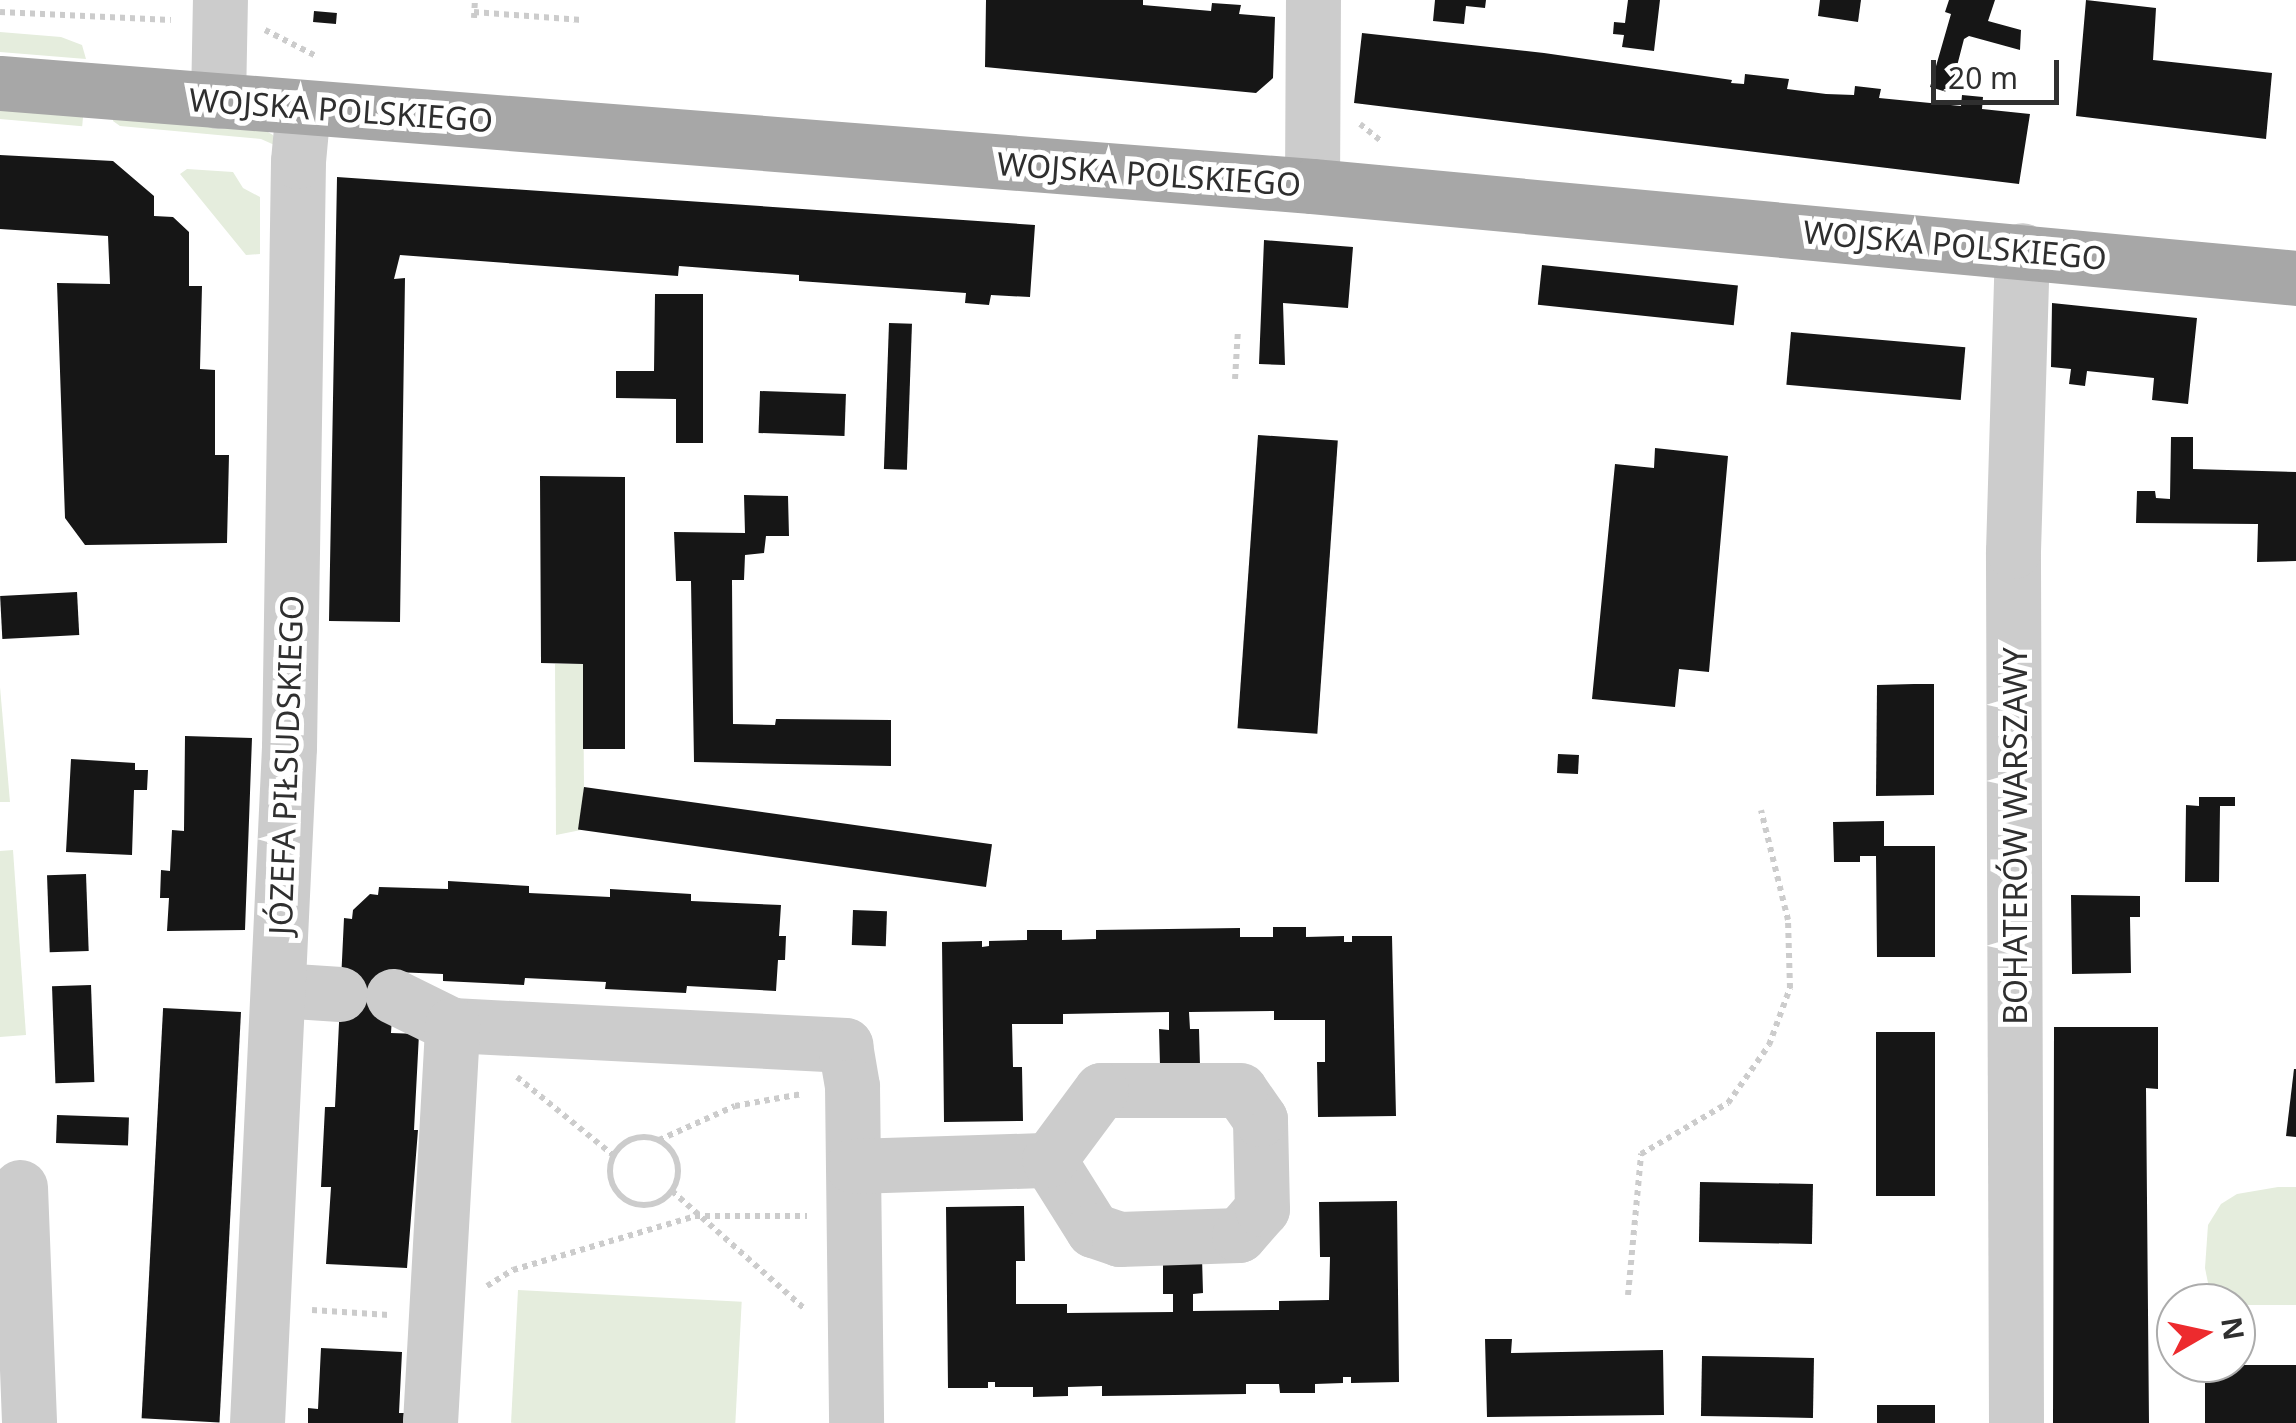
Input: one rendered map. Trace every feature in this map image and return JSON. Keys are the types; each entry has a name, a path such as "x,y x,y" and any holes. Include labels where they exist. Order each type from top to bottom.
{"main road":[{"name":"WOJSKA POLSKIEGO","path":"0,83 1312,186 2296,278"}],"street":[{"path":"1312,186 1313,0"},
{"path":"218,14 218,101"},
{"name":"JÓZEFA PIŁSUDSKIEGO","path":"257,1423 289,747 298,161 303,107"},
{"name":"BOHATERÓW WARSZAWY","path":"2016,1423 2013,551 2022,250"},
{"path":"280,990 367,995 452,1025 844,1045 852,1086 856,1423"},
{"path":"430,1423 452,1025"},
{"path":"853,1191 1049,1160"},
{"path":"20,1188 29,1423"}],"path":[{"path":"475,0 474,15 582,20"},
{"path":"0,12 218,14 316,56 332,57"},
{"path":"1235,378 1238,330"},
{"path":"1628,1296 1641,1154 1728,1103 1769,1046 1790,988 1788,920 1761,810"},
{"path":"510,1072 613,1155"},
{"path":"659,1140 735,1106 852,1086"},
{"path":"639,1136 659,1140 676,1158 677,1177 672,1191 658,1202 634,1204 616,1192 610,1174 613,1155 624,1142 639,1136"},
{"path":"672,1191 695,1216 855,1352"},
{"path":"262,1308 435,1318 513,1270 695,1216 853,1191"}],"green space":[{"path":"0,32 61,37 82,45 86,59 0,52"},
{"path":"0,102 84,109 82,126 0,119"},
{"path":"113,112 256,125 273,135 279,147 261,139 120,126 113,121"},
{"path":"187,169 233,172 243,188 260,197 260,254 246,255 180,174"},
{"path":"555,664 583,664 584,787 581,830 556,835"},
{"path":"0,687 10,802 0,802"},
{"path":"13,850 26,1035 0,1037 0,851"},
{"path":"2296,1187 2296,1305 2256,1305 2256,1283 2208,1283 2208,1225 2221,1204 2237,1194"},
{"path":"518,1290 742,1302 735,1423 511,1423"}],"building":[{"path":"986,0 1143,0 1143,5 1211,11 1212,3 1241,5 1239,14 1275,17 1273,78 1256,93 985,67"},
{"path":"1435,0 1486,0 1485,8 1466,6 1464,24 1433,21"},
{"path":"1628,0 1660,0 1654,51 1622,47 1624,35 1613,34 1614,22 1625,23"},
{"path":"1820,0 1861,0 1858,22 1818,16"},
{"path":"1949,0 1995,0 1988,21 2021,30 2020,50 1969,36 1964,39 1950,93 1930,87 1951,14 1945,12"},
{"path":"2086,0 2156,8 2153,60 2272,73 2266,139 2076,116"},
{"path":"314,11 337,13 336,24 313,22"},
{"path":"1362,33 1544,53 1732,80 1731,83 1744,84 1745,74 1789,79 1787,89 1826,94 1854,95 1855,86 1881,89 1879,98 1961,106 1962,95 1983,97 1982,109 2030,114 2019,184 1354,103"},
{"path":"0,155 113,161 154,196 154,216 173,217 189,232 189,286 202,286 200,369 215,370 215,455 229,455 227,543 85,545 65,518 57,283 110,284 108,236 0,229"},
{"path":"337,177 1035,225 1030,297 991,295 989,305 965,303 966,293 799,281 799,275 679,266 678,276 400,255 394,279 405,278 400,622 329,621"},
{"path":"1264,240 1353,247 1348,308 1283,303 1285,365 1259,364"},
{"path":"1542,265 1738,286 1734,325 1538,305"},
{"path":"655,294 703,294 703,443 676,443 676,399 616,398 616,371 654,371"},
{"path":"2052,303 2197,318 2188,404 2152,400 2154,378 2087,371 2085,386 2069,384 2071,369 2051,367"},
{"path":"889,323 912,324 907,470 884,469"},
{"path":"1791,332 1965,347 1961,400 1786,385"},
{"path":"760,391 846,394 844,436 759,433"},
{"path":"1258,435 1338,441 1317,734 1237,728"},
{"path":"2171,437 2193,437 2193,469 2296,472 2296,561 2257,562 2258,524 2136,523 2137,491 2155,491 2156,498 2170,499"},
{"path":"1655,448 1728,456 1709,672 1679,669 1675,707 1592,699 1615,464 1654,468"},
{"path":"540,476 625,477 625,749 583,749 583,664 541,663"},
{"path":"744,495 788,496 789,536 766,536 764,553 745,555 744,580 732,580 733,724 775,725 776,719 891,720 891,766 694,762 691,581 676,581 674,532 745,533"},
{"path":"77,592 79,635 2,639 0,596"},
{"path":"1934,684 1934,795 1876,796 1877,685"},
{"path":"185,736 252,738 245,930 167,931 169,898 160,898 161,870 170,871 172,830 184,831"},
{"path":"1558,754 1579,755 1578,774 1557,773"},
{"path":"71,759 135,763 135,770 148,770 147,790 134,790 132,855 66,852"},
{"path":"584,787 992,844 986,887 578,830"},
{"path":"2199,797 2235,797 2235,806 2220,806 2219,882 2185,882 2186,805 2199,806"},
{"path":"1884,821 1884,846 1935,846 1935,957 1877,957 1876,856 1860,856 1860,862 1834,862 1833,822"},
{"path":"86,874 89,951 50,952 47,875"},
{"path":"448,881 529,886 529,893 610,897 610,889 691,894 691,901 781,905 779,936 786,936 785,960 778,960 776,991 687,986 686,993 605,989 606,982 525,978 524,985 443,981 443,974 395,972 391,1033 419,1034 414,1130 418,1130 407,1268 326,1264 331,1187 321,1187 325,1107 335,1107 344,918 352,919 353,910 370,894 378,895 379,887 448,889"},
{"path":"2071,895 2140,896 2140,917 2130,917 2131,973 2072,974"},
{"path":"853,910 887,911 886,946 852,945"},
{"path":"1273,927 1306,927 1306,937 1344,936 1344,942 1352,942 1352,936 1392,936 1396,1116 1318,1117 1317,1062 1325,1062 1325,1020 1274,1020 1274,1011 1189,1012 1190,1029 1199,1029 1200,1066 1160,1066 1159,1029 1169,1030 1169,1012 1063,1014 1063,1024 1012,1024 1013,1067 1022,1067 1023,1121 944,1122 942,942 982,941 982,947 989,946 989,941 1027,940 1027,930 1062,930 1062,940 1096,939 1096,930 1240,928 1240,937 1273,937"},
{"path":"91,985 94,1082 55,1083 52,986"},
{"path":"163,1008 241,1012 219,1422 142,1418"},
{"path":"2054,1027 2158,1027 2158,1089 2146,1088 2149,1423 2053,1423"},
{"path":"1876,1032 1935,1032 1935,1196 1876,1196"},
{"path":"2296,1069 2296,1137 2286,1136"},
{"path":"57,1115 129,1118 128,1145 56,1143"},
{"path":"1700,1182 1813,1184 1812,1244 1699,1242"},
{"path":"1397,1201 1399,1382 1351,1383 1351,1377 1343,1377 1343,1383 1315,1384 1315,1393 1280,1393 1279,1384 1246,1384 1246,1394 1102,1396 1102,1386 1068,1387 1068,1396 1033,1397 1033,1387 995,1387 995,1382 988,1382 988,1388 948,1388 946,1207 1024,1206 1025,1261 1016,1261 1016,1304 1067,1304 1067,1313 1173,1312 1173,1294 1163,1294 1163,1257 1202,1257 1203,1293 1193,1294 1193,1311 1279,1310 1279,1301 1329,1300 1330,1257 1320,1257 1319,1202"},
{"path":"1485,1339 1512,1339 1511,1353 1663,1350 1664,1415 1487,1417"},
{"path":"321,1348 402,1352 399,1413 404,1413 403,1423 308,1423 308,1408 318,1409"},
{"path":"1702,1356 1814,1358 1813,1418 1701,1416"},
{"path":"2256,1365 2296,1365 2296,1423 2205,1423 2205,1383 2256,1383"},
{"path":"1877,1405 1935,1405 1935,1423 1877,1423"}]}
